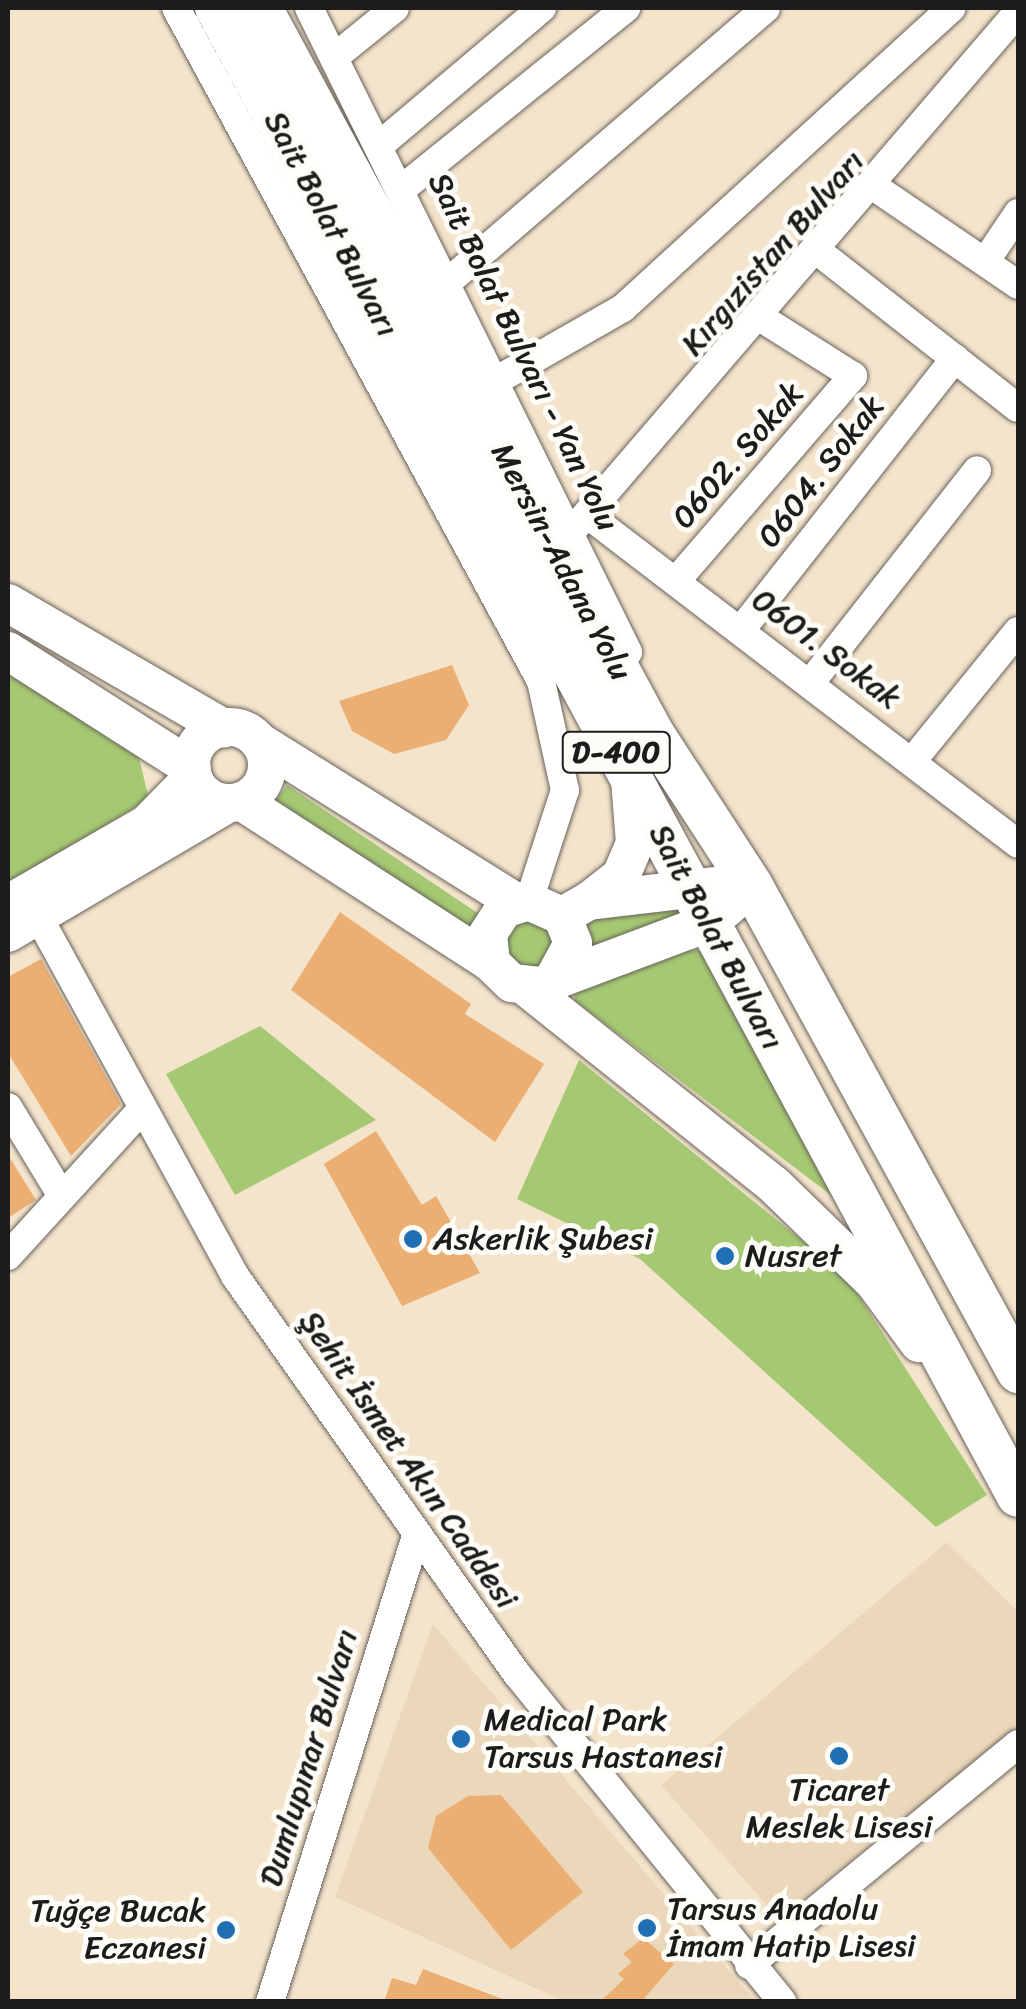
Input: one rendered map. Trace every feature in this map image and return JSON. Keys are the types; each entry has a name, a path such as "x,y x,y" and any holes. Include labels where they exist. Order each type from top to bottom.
{"highway":[{"name":"Sait Bolat Bulvarı","path":"216,8 1018,1496"},
{"name":"Mersin-Adana Yolu","path":"261,8 654,735 752,886 1018,1372"}],"main road":[{"path":"8,604 549,905 700,904"},
{"path":"8,650 192,773 204,794 235,802 491,963 539,984 774,1185 874,1282 986,1436"},
{"path":"18,918 147,824 192,773 202,738 241,734"},
{"path":"18,918 235,802 265,776 241,734"},
{"path":"491,963 494,920 549,905 621,876 634,844 630,779"},
{"path":"539,984 700,904 752,886"},
{"path":"539,984 571,957 549,905"}],"street":[{"path":"176,8 541,681 565,790 549,905"},
{"name":"Sait Bolat Bulvarı - Yan Yolu","path":"309,8 498,380 580,523 622,633 654,735"},
{"path":"336,56 394,8"},
{"path":"381,144 542,8"},
{"path":"403,188 626,8"},
{"path":"449,282 766,8"},
{"path":"498,380 623,308 952,8"},
{"name":"Kırgızistan Bulvarı","path":"580,523 820,254 1018,12"},
{"path":"876,188 1018,284"},
{"path":"985,262 1018,214"},
{"path":"820,254 1018,408"},
{"name":"0602. Sokak","path":"676,581 852,376 763,319"},
{"name":"0604. Sokak","path":"741,630 955,358"},
{"path":"811,682 978,470"},
{"name":"0601. Sokak","path":"580,523 676,581 914,760 1018,844"},
{"path":"914,760 1009,661 1018,631"},
{"name":"Şehit İsmet Akın Caddesi","path":"18,918 143,1108 235,1276 416,1536 749,1965 783,2002"},
{"path":"8,1106 62,1196"},
{"path":"8,1256 143,1108"},
{"name":"Dumlupınar Bulvarı","path":"270,2002 416,1536"},
{"path":"749,1965 1018,1744"}],"shaded area":[{"name":"Ticaret Meslek Lisesi","path":"947,1542 1018,1612 1018,1728 778,1918 661,1785"},
{"name":"Medical Park Tarsus Hastanesi","path":"433,1624 755,2001 563,2001 335,1897"}],"green space":[{"path":"8,672 139,758 149,799 8,883"},
{"path":"287,785 479,914 471,936 275,801"},
{"path":"682,906 689,913 585,954 578,915"},
{"path":"529,922 546,929 553,946 546,963 529,970 512,963 505,946 512,929"},
{"path":"690,949 702,951 848,1208 575,1001 574,993"},
{"path":"260,1026 376,1120 235,1195 166,1074"},
{"path":"579,1060 846,1276 987,1495 936,1527 640,1259 517,1199"}],"building":[{"path":"452,665 469,705 446,740 394,754 352,731 339,701"},
{"path":"340,912 471,1004 465,1014 544,1064 495,1142 291,990"},
{"path":"41,959 121,1104 71,1156 8,1053 8,977"},
{"name":"Askerlik Şubesi","path":"376,1131 422,1205 436,1196 480,1273 402,1306 324,1164"},
{"path":"8,1155 36,1200 8,1218"},
{"name":"Medical Park Tarsus Hastanesi","path":"501,1795 583,1892 511,1950 428,1848 436,1816 468,1796"},
{"path":"643,1938 674,1964 641,2002 600,2002 624,1979 618,1974 632,1962 623,1954"},
{"path":"423,1969 505,2002 384,2002 392,1978 416,1985"}],"place":[{"name":"Askerlik Şubesi","path":"413,1239"},
{"name":"Nusret","path":"725,1256"},
{"name":"Medical Park Tarsus Hastanesi","path":"461,1739"},
{"name":"Ticaret Meslek Lisesi","path":"839,1756"},
{"name":"Tarsus Anadolu İmam Hatip Lisesi","path":"647,1928"},
{"name":"Tuğçe Bucak Eczanesi","path":"226,1930"}]}
